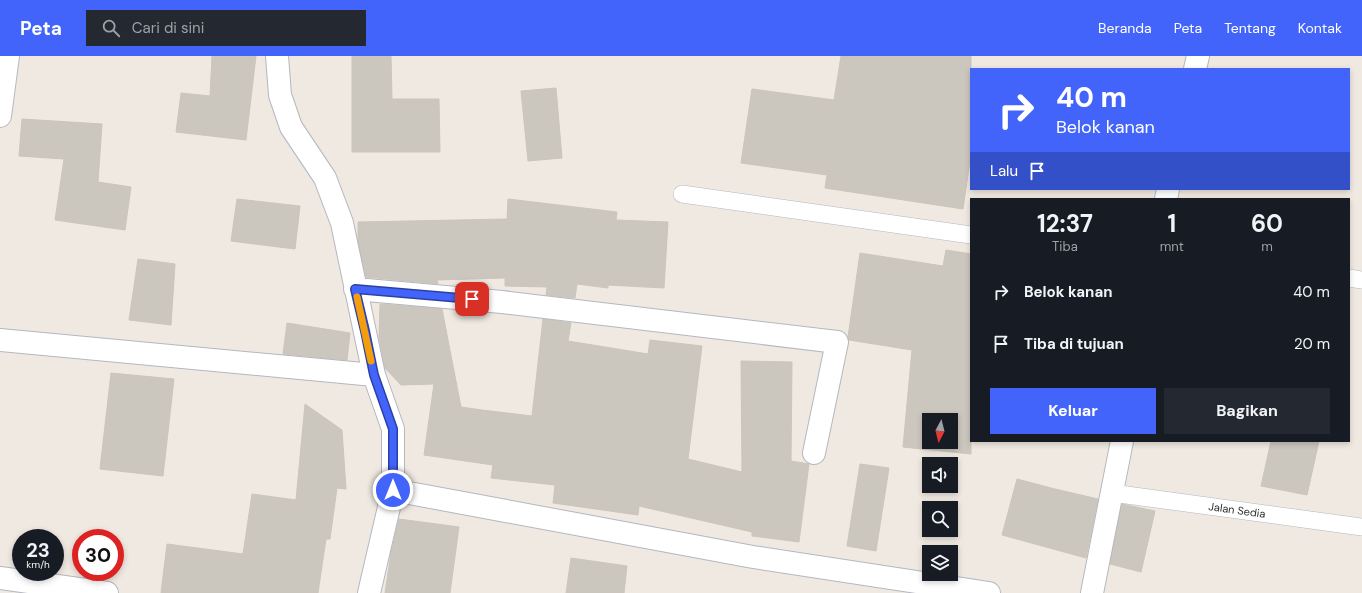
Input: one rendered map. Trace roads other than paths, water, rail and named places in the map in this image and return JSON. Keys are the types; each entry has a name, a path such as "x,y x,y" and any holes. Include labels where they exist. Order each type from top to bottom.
{"street":[{"path":"0,116 8,56"},
{"path":"277,56 280,95 291,127 325,178 342,223 374,375 393,429 393,490 370,593"},
{"path":"1195,68 1198,56"},
{"path":"355,289 502,302 837,342 814,453"},
{"path":"0,340 374,375"},
{"path":"1092,593 1122,442"},
{"path":"393,490 753,557 989,593"},
{"path":"0,578 106,593"}],"lane":[{"path":"682,194 970,235"},
{"path":"1350,278 1362,280"},
{"name":"Jalan Sedia","path":"1112,493 1362,527"}]}
